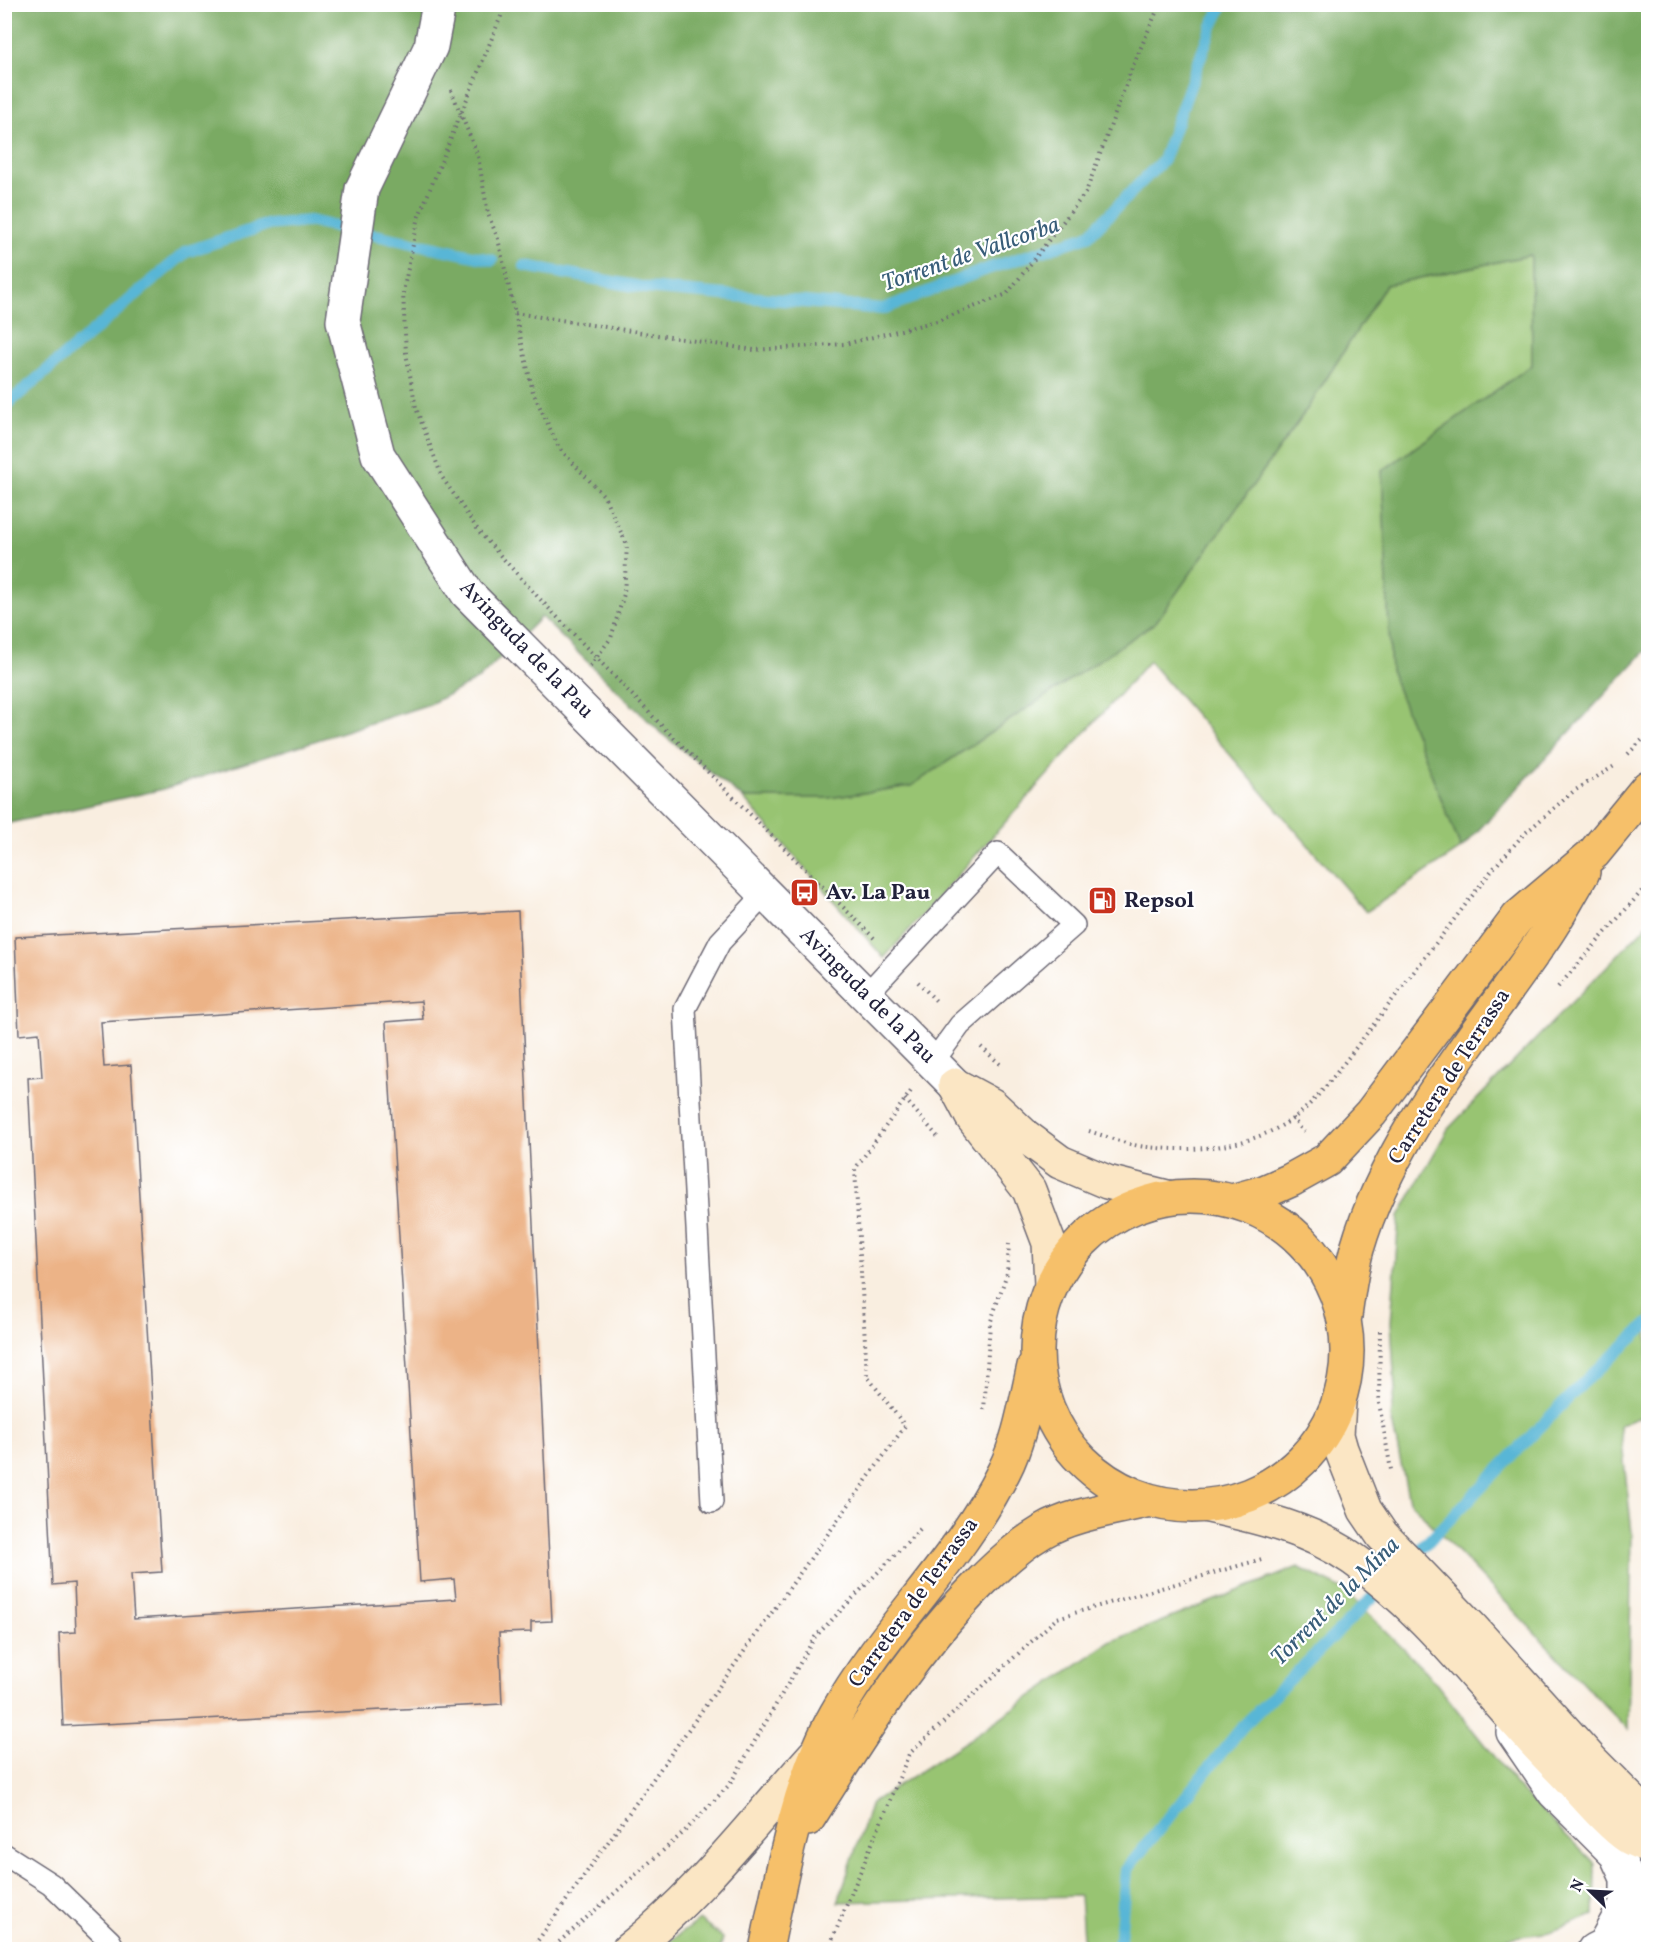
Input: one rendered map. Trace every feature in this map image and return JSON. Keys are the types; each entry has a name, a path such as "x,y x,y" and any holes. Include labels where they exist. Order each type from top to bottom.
{"main road":[{"name":"Carretera de Terrassa","path":"1344,1318 1357,1249 1375,1201 1405,1138 1504,991 1544,938 1594,852 1648,787"},
{"name":"Carretera de Terrassa","path":"1232,1201 1282,1184 1327,1160 1371,1113 1518,917 1594,852"},
{"path":"1200,1196 1232,1201 1257,1209 1282,1224 1307,1246 1322,1265 1337,1296 1344,1318 1347,1361 1339,1402 1319,1440 1301,1461 1277,1482 1245,1497 1208,1506 1180,1507 1146,1501 1110,1484 1082,1462 1062,1439 1048,1411 1039,1385 1036,1357 1042,1311 1051,1285 1064,1263 1087,1237 1114,1216 1138,1205 1167,1197 1200,1196"},
{"name":"Carretera de Terrassa","path":"766,1950 789,1849 815,1754 864,1668 962,1541 1005,1469 1019,1427 1036,1357"},
{"name":"Carretera de Terrassa","path":"789,1849 885,1698 957,1607 1007,1556 1043,1531 1078,1518 1146,1501"}],"street":[{"name":"Avinguda de la Pau","path":"439,4 431,46 362,189 343,321 378,455 467,593 955,1085 972,1117 1029,1190 1049,1243 1051,1285"},
{"name":"Avinguda de la Pau","path":"955,1085 992,1105 1025,1136 1060,1162 1107,1182 1167,1197"},
{"path":"1339,1402 1337,1435 1365,1510 1382,1535 1473,1629 1593,1762 1648,1817"},
{"path":"1208,1506 1269,1520 1313,1537 1352,1558 1397,1594 1437,1634 1534,1744 1627,1837 1648,1846"},
{"path":"1492,1697 1554,1792 1616,1854 1644,1912 1623,1942 1599,1947"},
{"path":"628,1950 655,1929 815,1754"}],"lane":[{"path":"866,995 998,853 1074,925 960,1025 933,1062"},
{"path":"712,1502 685,1010 720,942 765,894"},
{"path":"4,1854 51,1884 110,1941 115,1950"}],"path":[{"path":"503,4 501,16 419,216 404,292 406,353 416,408 442,477 480,533 537,596 661,725 1003,1067"},
{"path":"515,313 754,350 845,344 938,321 1007,294 1086,192 1131,68 1160,4"},
{"path":"431,46 465,120 478,156 488,214 498,240 533,392 559,448 604,496 627,545 624,594 611,638 569,696"},
{"path":"1083,1129 1146,1147 1209,1147 1240,1144 1270,1132 1292,1119 1328,1084 1491,870 1523,835 1574,792 1622,760 1648,734"},
{"path":"1557,988 1648,884"},
{"path":"531,1950 905,1426 867,1376 855,1169 933,1062"},
{"path":"905,1099 944,1144"},
{"path":"984,1412 990,1323 1007,1273 1009,1236"},
{"path":"1357,1492 1392,1476 1378,1403 1380,1323"},
{"path":"550,1950 683,1833 730,1784 815,1637 929,1518"},
{"path":"828,1950 909,1754 1057,1618 1281,1554 1313,1537"}],"green space":[{"path":"4,5 1648,5 1648,648 1461,849 1391,672 1382,471 1532,365 1531,255 1386,285 1307,409 1156,622 911,786 828,798 743,798 662,734 541,617 479,679 430,704 164,789 5,824"},
{"path":"1531,255 1532,365 1382,471 1391,672 1461,849 1366,912 1149,661 884,958 743,798 828,798 911,786 1156,622 1307,409 1386,285"},
{"path":"1648,924 1648,1414 1620,1425 1632,1533 1628,1730 1409,1501 1391,1417 1395,1390 1391,1322 1399,1216 1448,1129"},
{"path":"1298,1567 1344,1590 1428,1673 1517,1786 1595,1864 1594,1915 1550,1932 1425,1950 1084,1950 1080,1896 838,1902 871,1803 968,1740 1110,1642"},
{"path":"699,1920 723,1938 720,1949 659,1949"}],"building":[{"path":"518,911 552,1621 531,1622 531,1632 499,1633 502,1704 63,1726 59,1633 76,1632 74,1583 53,1585 28,1078 42,1077 39,1033 19,1035 15,937","holes":["421,1001 423,1019 386,1022 420,1582 454,1579 456,1599 134,1619 131,1574 162,1572 131,1065 104,1067 101,1022"]}],"waterway":[{"name":"Torrent de Vallcorba","path":"525,266 646,288 883,309 987,269 1088,236 1163,160 1211,28 1223,4"},
{"name":"Torrent de Vallcorba","path":"4,407 186,252 266,225 310,221 492,260"},
{"name":"Torrent de la Mina","path":"1409,1561 1583,1383 1648,1324"},
{"name":"Torrent de la Mina","path":"1119,1950 1126,1870 1243,1726 1384,1586"}],"place":[{"name":"Av. La Pau","path":"805,893"},
{"name":"Repsol","path":"1103,901"}]}
